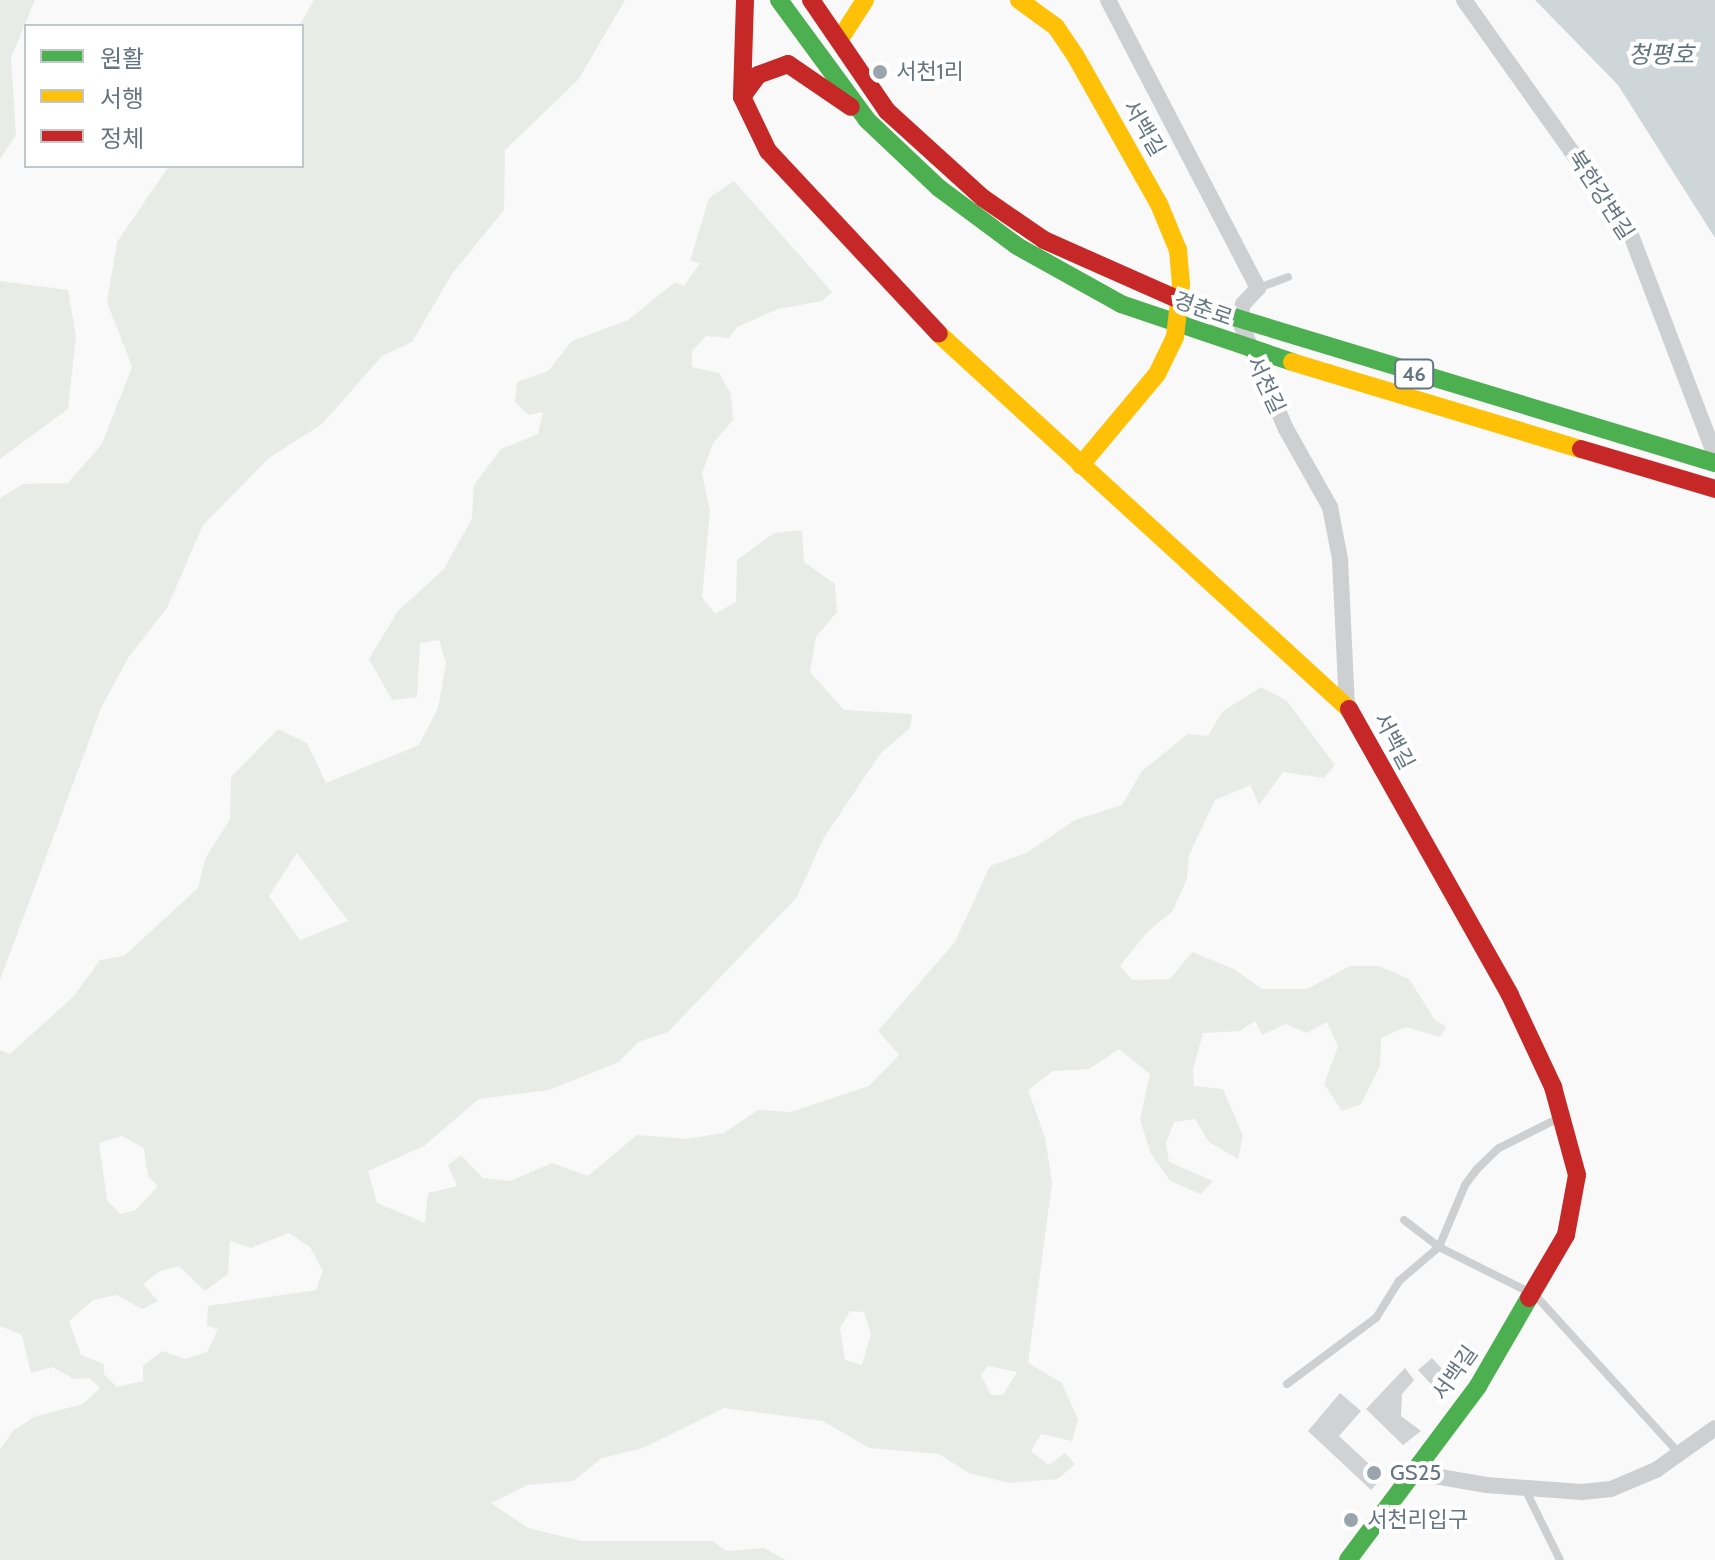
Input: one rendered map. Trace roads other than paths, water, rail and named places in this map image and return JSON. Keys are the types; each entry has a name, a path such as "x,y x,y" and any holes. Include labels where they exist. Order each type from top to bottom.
{"street":[{"path":"742,97 745,0"},
{"name":"경춘로","path":"779,0 867,120 939,188 1017,246 1121,304 1233,344 1715,489"},
{"name":"경춘로","path":"811,0 887,111 963,181 1044,240 1116,276 1204,311 1715,463"},
{"path":"840,39 865,0"},
{"name":"서백길","path":"1019,0 1056,27 1075,55 1159,204 1178,250 1181,284 1175,337 1157,374 1081,465"},
{"path":"1108,0 1258,288"},
{"name":"북한강변길","path":"1464,0 1631,235 1715,455"},
{"path":"742,97 758,75 788,64 867,120"},
{"name":"서백길","path":"742,97 768,151 824,219 904,302 1347,705 1510,995 1562,1117 1577,1175 1566,1235 1535,1295 1478,1386 1348,1560"},
{"name":"서천길","path":"1258,288 1243,304 1239,320 1286,429 1330,507 1340,559 1347,705"},
{"path":"1043,429 1067,437 1107,434"},
{"path":"1411,1472 1525,1488 1611,1489 1631,1484 1715,1428"}],"lane":[{"path":"1258,288 1288,277"},
{"path":"1287,1384 1376,1318 1399,1281 1439,1247 1465,1185 1477,1169 1499,1148 1562,1117"},
{"path":"1404,1220 1439,1247 1535,1295 1679,1454"},
{"path":"1525,1488 1560,1560"}],"water":[{"name":"청평호","path":"1535,0 1715,0 1715,238 1618,85"}],"place":[{"name":"서천1리","path":"880,72"},
{"name":"GS25","path":"1374,1473"},
{"name":"서천리입구","path":"1351,1520"}]}
